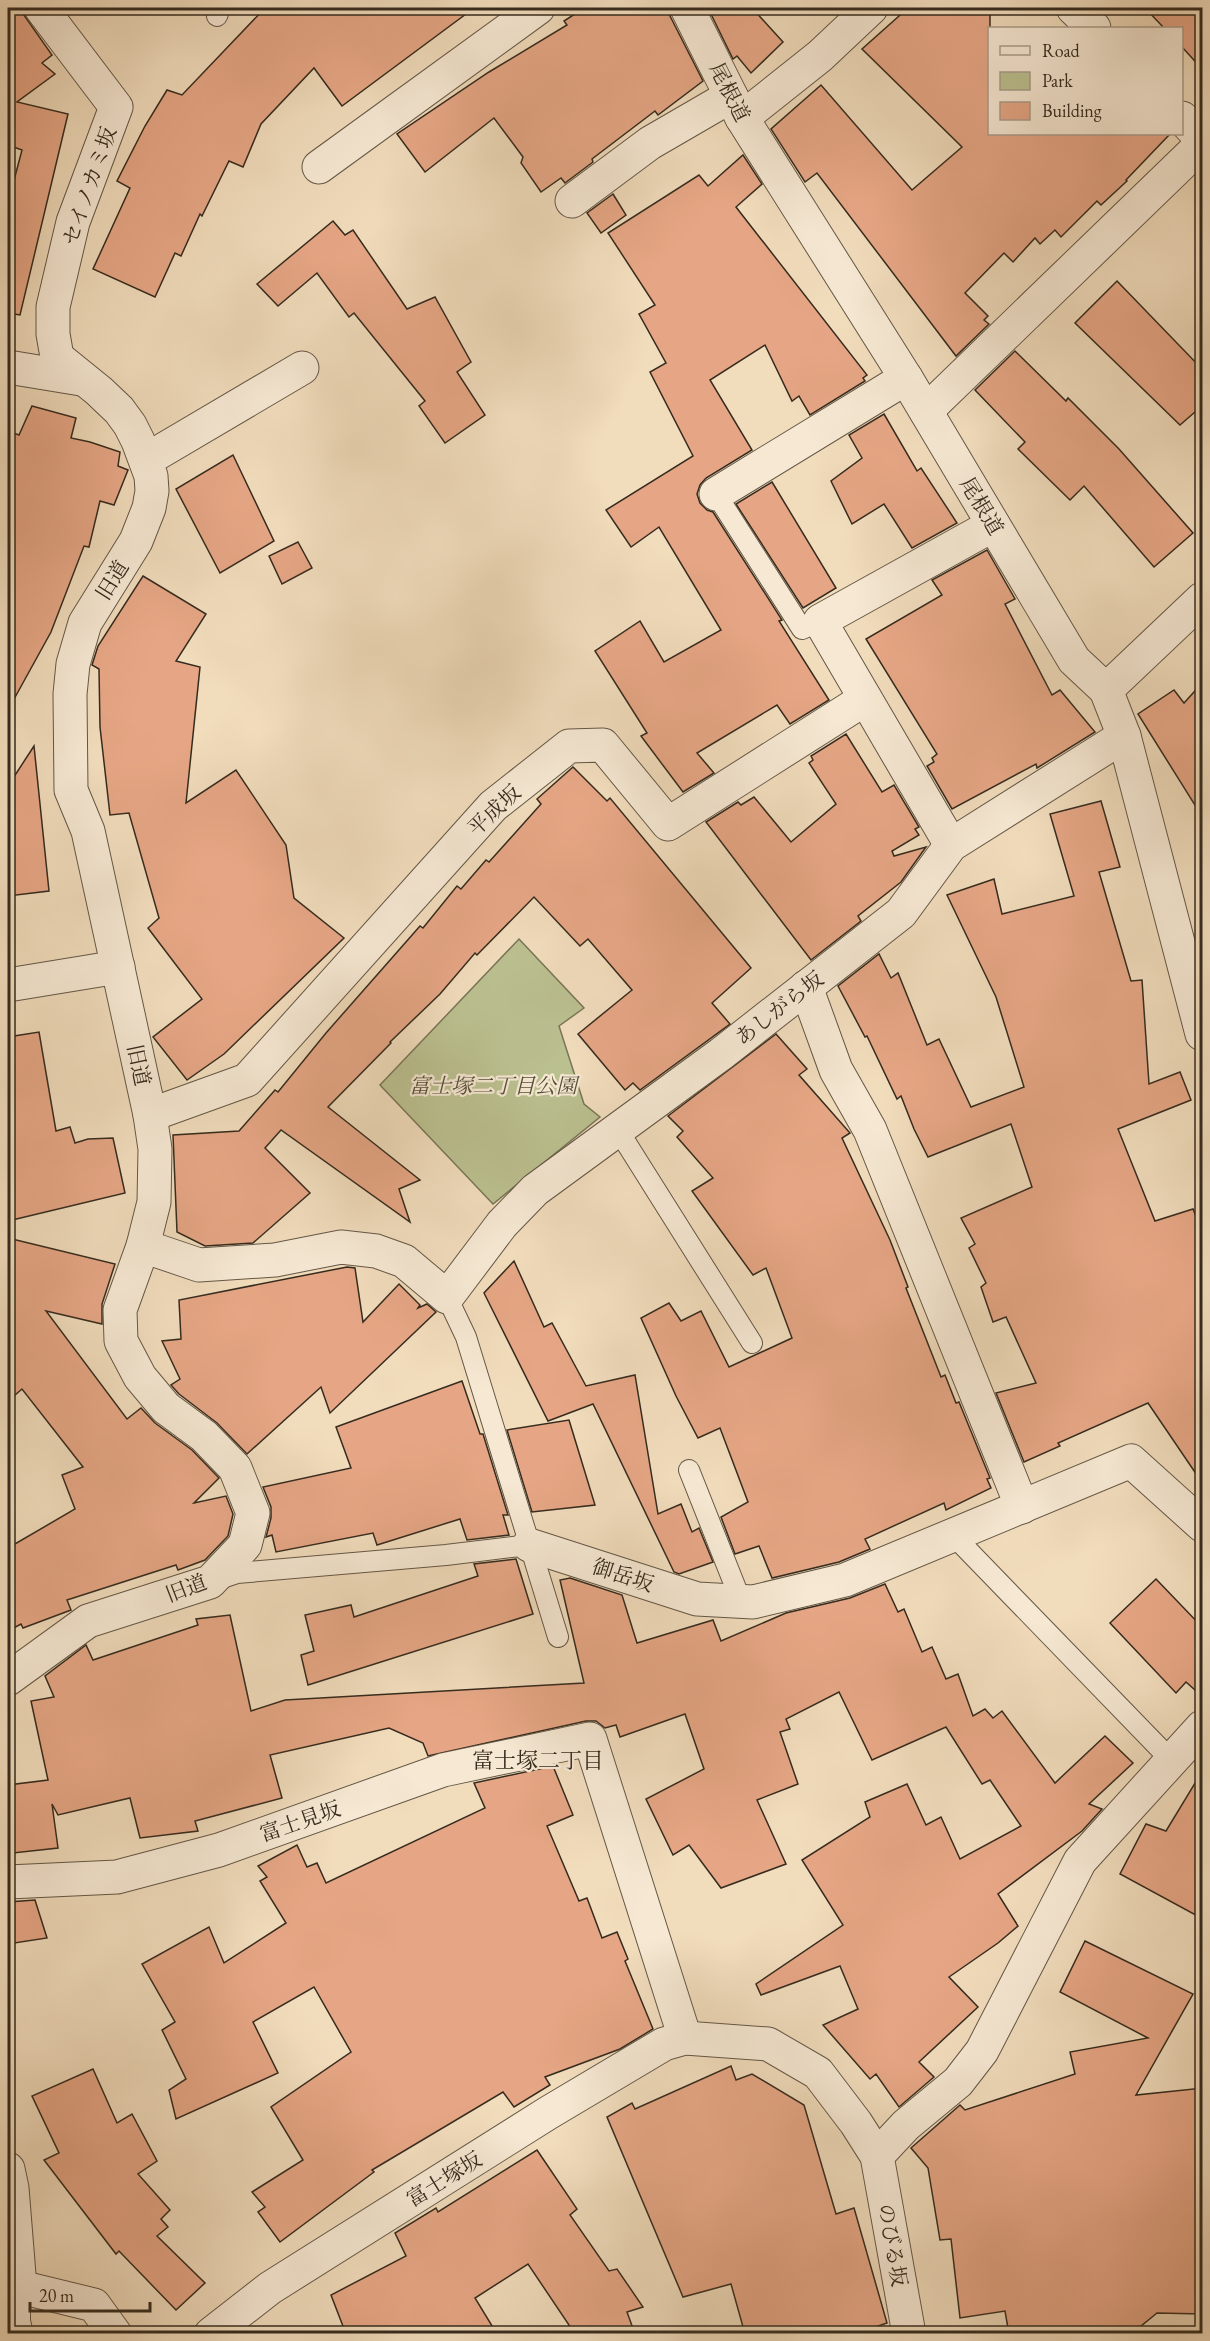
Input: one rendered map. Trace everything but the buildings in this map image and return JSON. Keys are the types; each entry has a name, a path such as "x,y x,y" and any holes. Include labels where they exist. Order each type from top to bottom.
{"street":[{"name":"セイノカミ坂","path":"41,8 116,107 73,222 53,307 53,334 57,357 81,379"},
{"path":"319,167 538,8"},
{"name":"尾根道","path":"687,8 737,107 906,378 1074,660 1106,690 1124,736 1203,1034"},
{"path":"572,201 650,143 737,107 820,56 871,8"},
{"path":"1073,8 1093,27"},
{"path":"926,411 1203,142 1183,119"},
{"name":"旧道","path":"8,367 81,379 99,391 130,424 151,476 152,491 136,541 85,623 73,664 70,694 72,790 88,831 150,1115 155,1149 154,1202 143,1246 120,1310 121,1341 140,1377 166,1408 204,1436 235,1468 253,1514 245,1545 210,1582 88,1621 8,1679"},
{"path":"146,460 302,368"},
{"path":"716,494 906,378"},
{"path":"951,845 820,621 993,525"},
{"path":"1106,690 1203,599"},
{"name":"平成坂","path":"150,1115 247,1080 493,806 569,746 603,745 668,824 866,699"},
{"name":"あしがら坂","path":"447,1297 502,1224 534,1190 721,1054 901,913 951,845 1124,736"},
{"path":"8,985 118,967"},
{"path":"806,987 836,1070 870,1130 1022,1507"},
{"path":"143,1246 200,1265 275,1260 341,1247 376,1251 404,1261 447,1297"},
{"name":"御岳坂","path":"529,1545 697,1599 753,1602 845,1580 1131,1461 1203,1525"},
{"path":"685,2038 768,2044 818,2073 856,2122 877,2156 906,2125 958,2082 982,2051 1080,1861 1203,1727"},
{"name":"富士見坂","path":"8,1882 117,1877 219,1850 443,1770 590,1739 685,2038"},
{"name":"富士塚坂","path":"211,2334 270,2288 548,2113 664,2044 685,2038"},
{"name":"のびる坂","path":"877,2156 909,2334"},
{"path":"8,2169 12,2188 14,2289 94,2305 115,2334"}],"lane":[{"path":"716,494 802,629 820,621"},
{"path":"618,1130 752,1343"},
{"path":"447,1297 466,1337 558,1637"},
{"path":"688,1470 741,1601"},
{"path":"953,1535 1171,1760"},
{"name":"御岳坂","path":"210,1582 237,1573 446,1555 529,1545"},
{"path":"14,2289 23,2334"}],"green space":[{"name":"富士塚二丁目公園","path":"519,939 584,1008 559,1026 584,1104 600,1117 493,1204 380,1085"}],"district":[{"name":"富士塚二丁目","path":"538,1760"}]}
